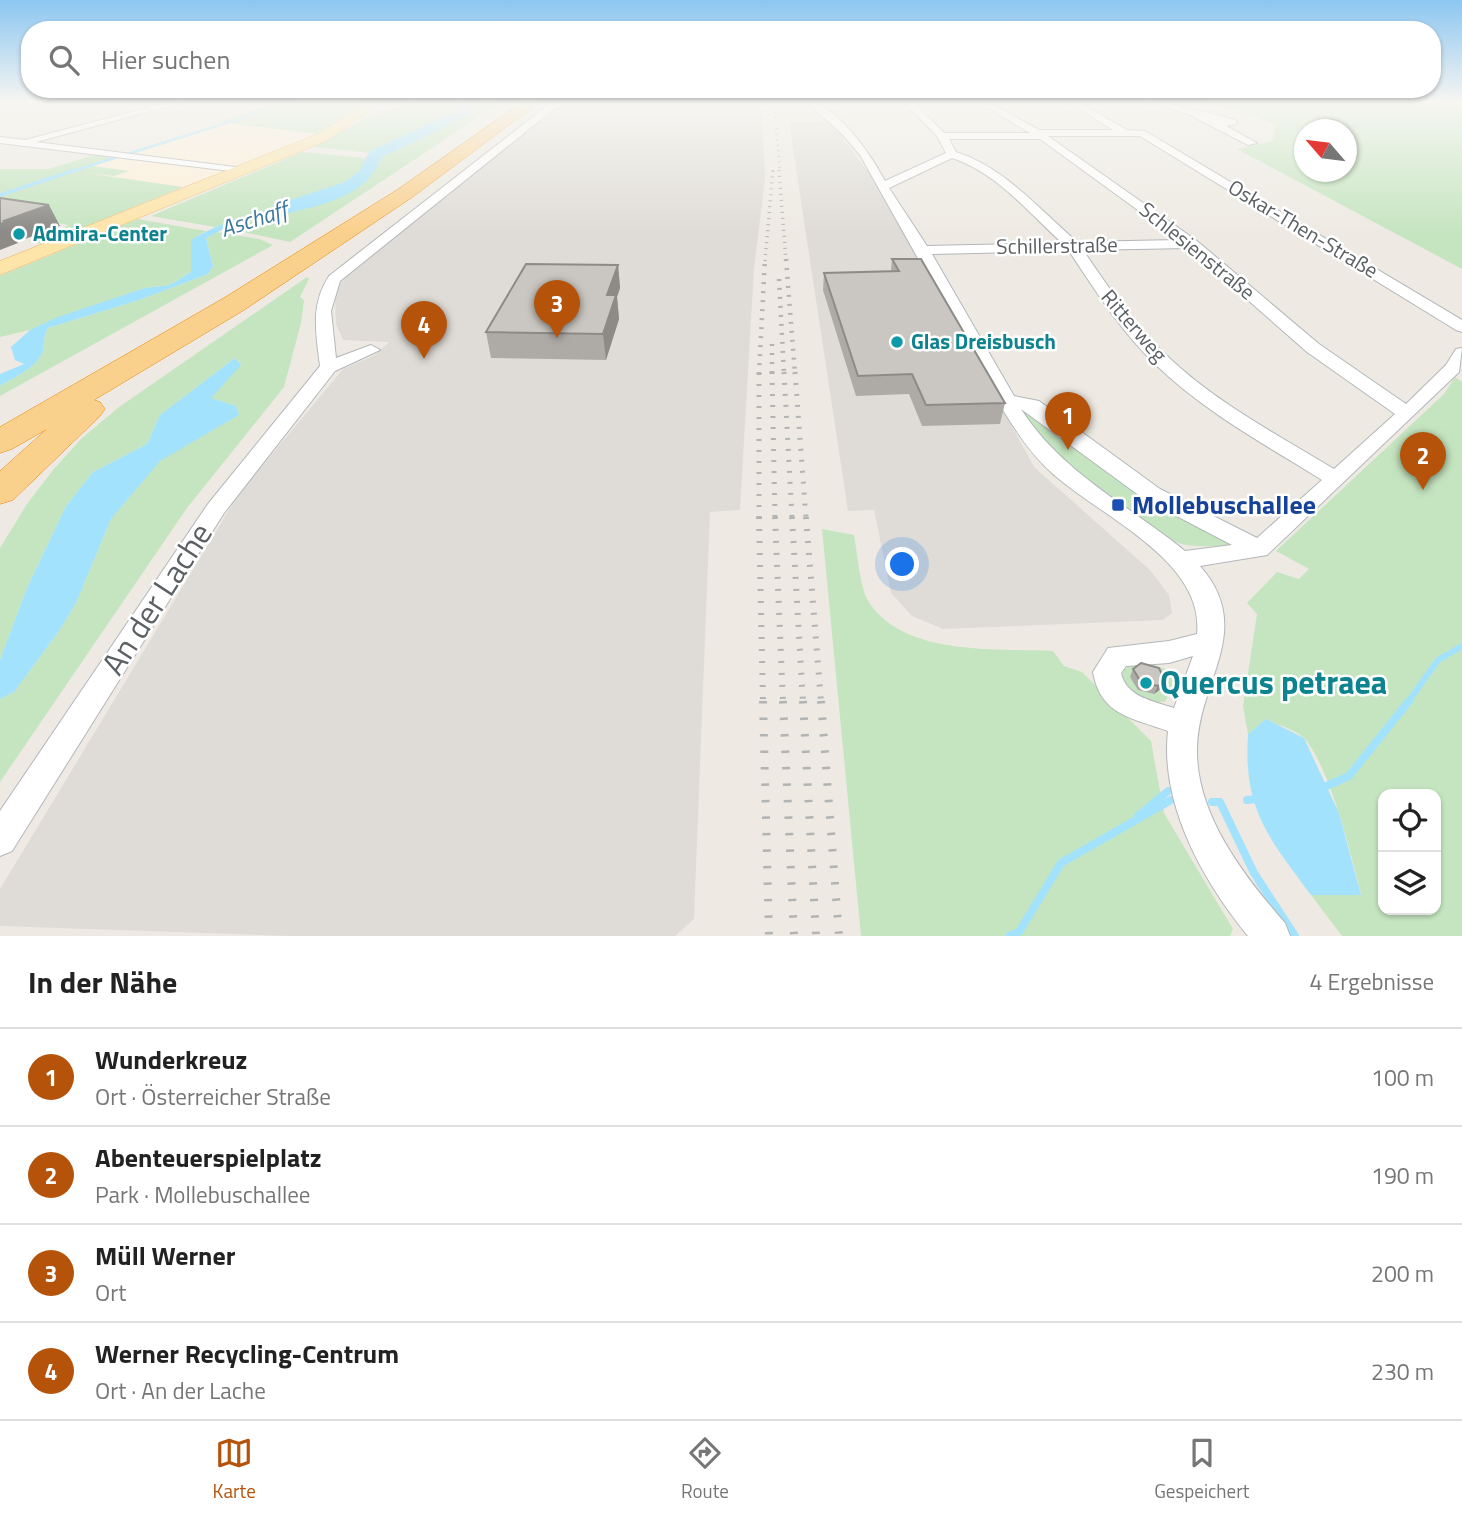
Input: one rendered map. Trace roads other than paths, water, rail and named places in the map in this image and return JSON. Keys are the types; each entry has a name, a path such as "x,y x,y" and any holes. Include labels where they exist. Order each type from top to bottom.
{"highway":[{"path":"0,418 296,248 451,145"},
{"path":"0,442 234,304 404,194 473,145"},
{"path":"0,492 85,412 234,304"}],"main road":[{"path":"0,269 305,145"}],"street":[{"path":"31,145 240,172"},
{"path":"329,358 322,306 334,279 503,145"},
{"path":"858,145 1009,401 1044,454 1098,499 1182,560 1203,589 1213,619 1212,640 1183,724 1183,766 1194,810 1212,854 1265,929"},
{"path":"883,186 934,165 951,154 950,145"},
{"name":"Schlesienstraße","path":"1055,145 1192,244 1314,348 1406,414"},
{"name":"Oskar-Then-Straße","path":"1161,145 1462,327"},
{"name":"Ritterweg","path":"951,154 970,160 1003,182 1073,246 1113,306 1160,359 1222,410 1336,479"},
{"name":"Schillerstraße","path":"922,250 1192,244"},
{"name":"An der Lache","path":"0,840 216,509 329,358 372,350"},
{"path":"1182,560 1259,549 1406,414 1453,368 1462,353"},
{"path":"1009,401 1032,405 1152,494 1259,549"},
{"path":"1183,724 1126,704 1110,688 1107,672 1118,656 1168,652 1212,640"}],"water":[{"path":"323,195 329,196 229,226 206,238 213,266 208,274 139,300 48,328 41,356 37,361 0,386 0,374 24,364 15,360 11,347 30,330 58,317 145,288 170,285 191,272 191,240 238,219"},
{"path":"235,358 241,365 211,398 236,406 239,415 160,461 111,519 76,603 59,631 14,692 0,699 0,660 27,588 66,506 93,472 147,444 160,415"},
{"path":"1266,719 1304,738 1339,813 1361,895 1311,895 1271,838 1254,803 1248,760 1248,734"}],"waterway":[{"path":"70,172 157,145"},
{"name":"Aschaff","path":"285,208 351,186 367,173 376,154 396,145"},
{"path":"0,195 75,170"},
{"path":"1408,702 1438,660 1462,646"},
{"path":"1322,788 1349,776 1409,701"},
{"path":"1138,816 1168,791"},
{"path":"1247,800 1258,799"},
{"path":"1009,936 1019,932 1061,863 1171,800"},
{"path":"1212,802 1220,802 1254,873 1295,936"}],"railway":[{"path":"778,145 780,172"},
{"path":"765,261 773,170"},
{"path":"779,170 786,261"},
{"path":"759,374 765,259"},
{"path":"786,259 795,374"},
{"path":"779,279 784,374"},
{"path":"772,344 772,372"},
{"path":"772,372 775,518"},
{"path":"784,372 792,518"},
{"path":"795,372 806,518"},
{"path":"759,374 759,517"},
{"path":"759,517 763,702"},
{"path":"775,517 783,702"},
{"path":"792,517 803,702"},
{"path":"806,517 821,702"},
{"path":"763,701 769,936"},
{"path":"783,701 794,936"},
{"path":"803,701 816,936"},
{"path":"821,701 839,936"}],"place":[{"name":"Admira-Center","path":"19,234"},
{"name":"Müll Werner","path":"557,338"},
{"name":"Glas Dreisbusch","path":"897,342"},
{"name":"Werner Recycling-Centrum","path":"424,359"},
{"name":"Wunderkreuz","path":"1068,450"},
{"name":"Abenteuerspielplatz","path":"1423,490"},
{"name":"Mollebuschallee","path":"1118,505"},
{"name":"Quercus petraea","path":"1146,683"}]}
